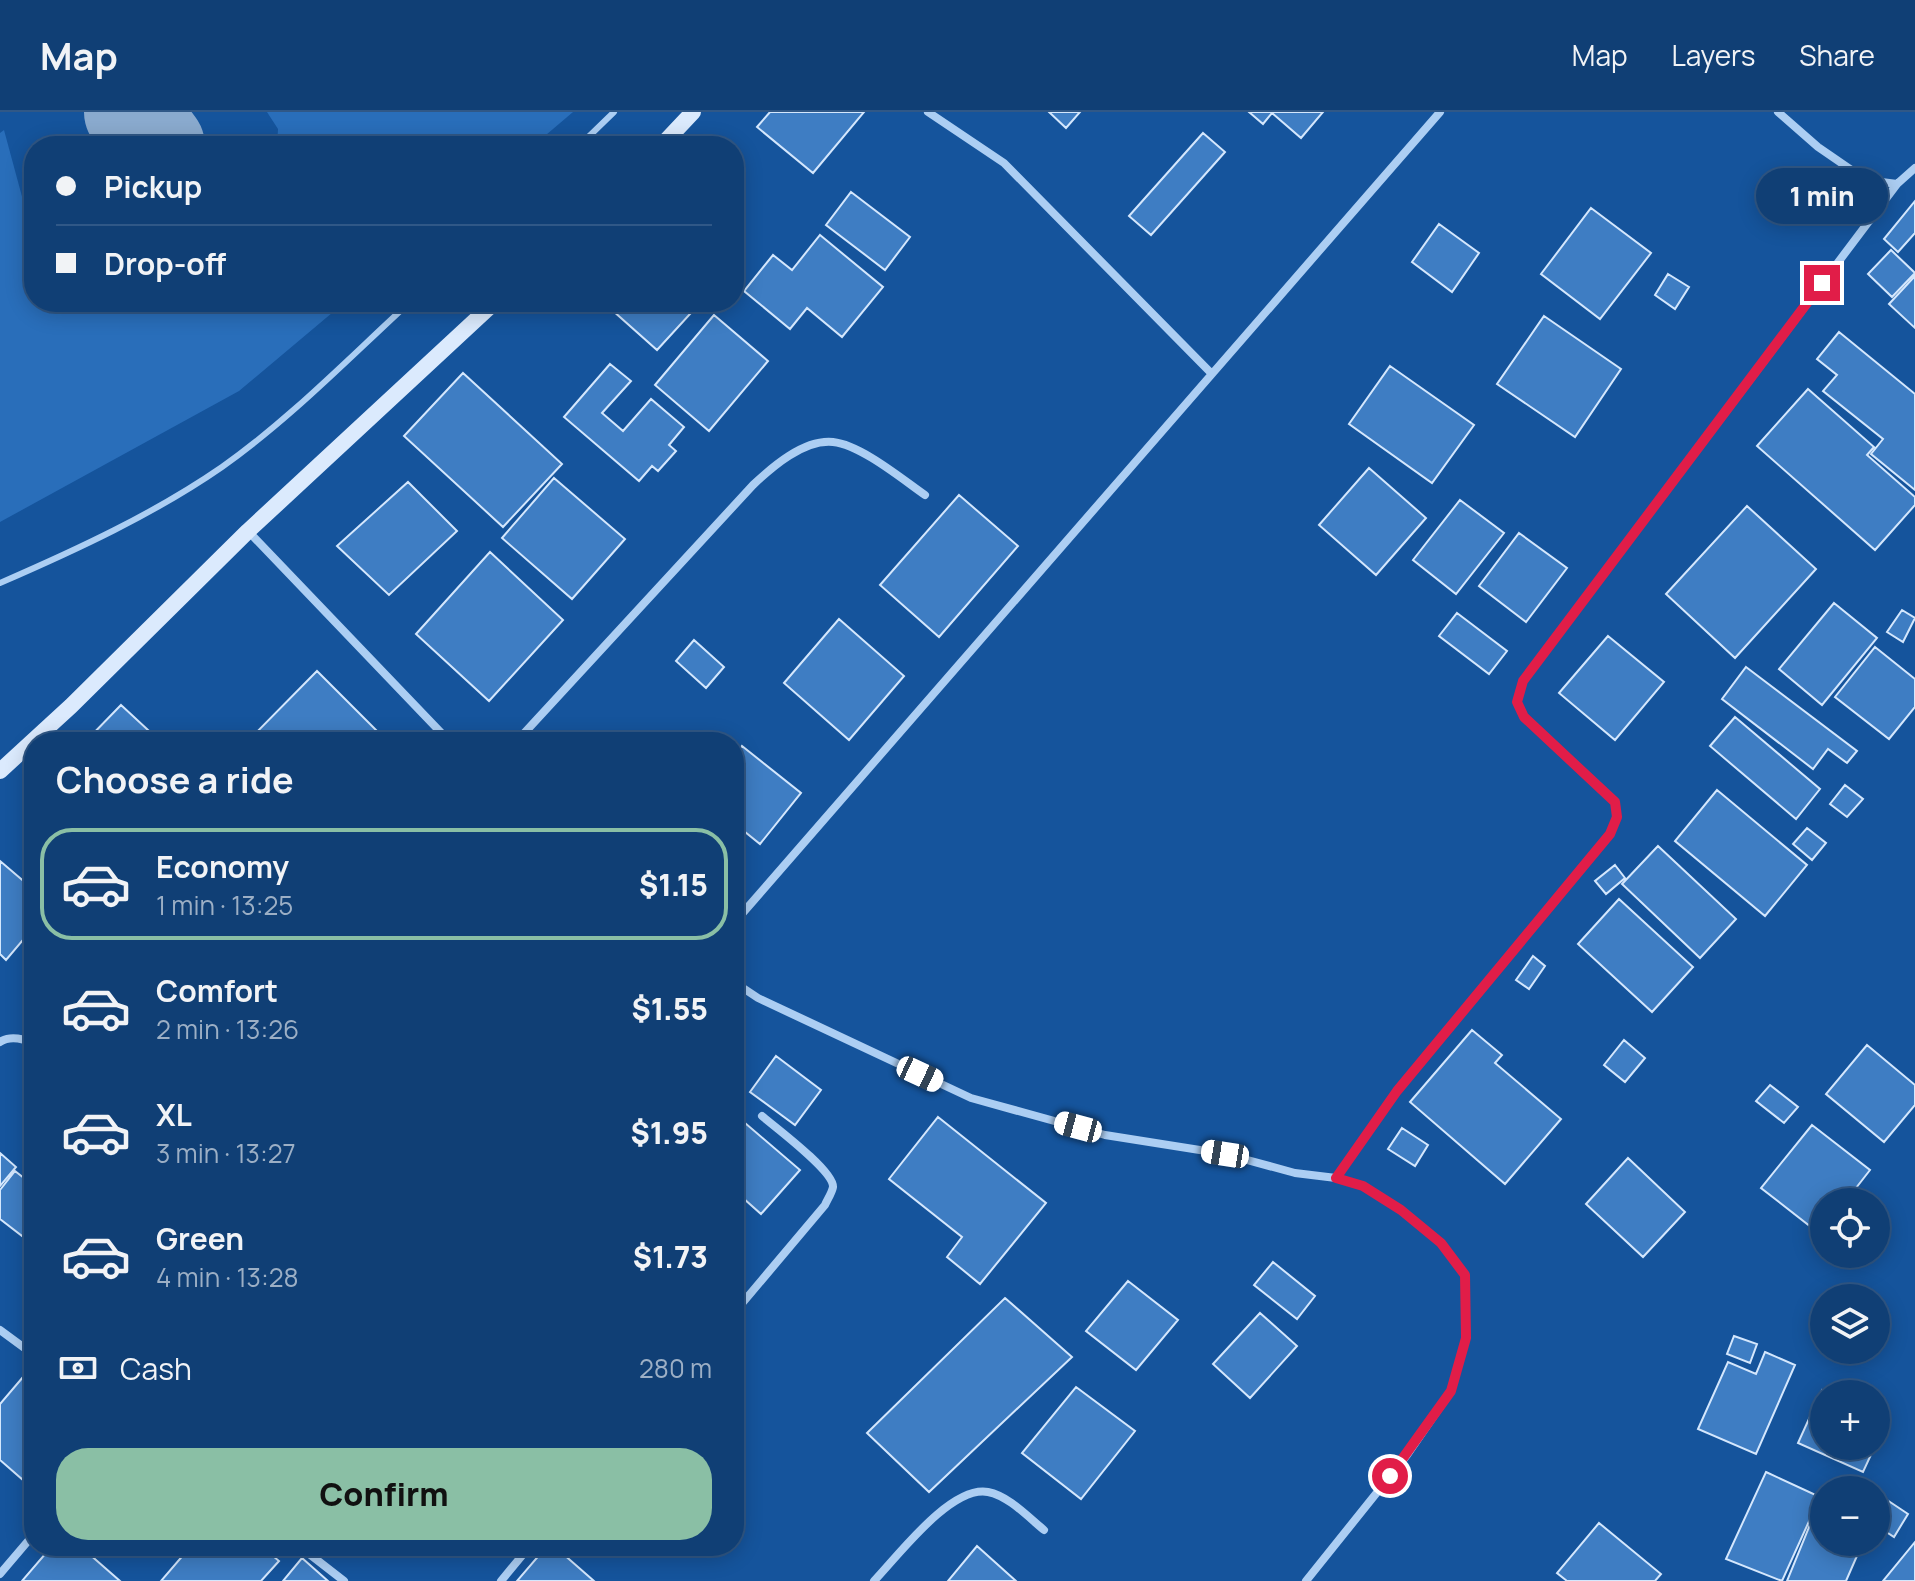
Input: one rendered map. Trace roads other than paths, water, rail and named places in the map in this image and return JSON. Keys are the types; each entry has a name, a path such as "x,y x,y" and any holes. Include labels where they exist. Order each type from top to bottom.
{"main road":[{"path":"670,136 693,112"},
{"path":"43,732 248,531 484,312"},
{"path":"0,771 24,749"}],"street":[{"path":"928,112 1004,163 1212,374"},
{"path":"744,912 1440,112"},
{"path":"1778,112 1818,147 1866,180 1897,184"},
{"path":"1336,1178 1397,1091 1610,834 1617,817 1615,802 1524,717 1517,702 1523,681 1897,184 1915,168"},
{"path":"525,732 778,461 800,450 832,441 851,447 925,495"},
{"path":"248,531 440,732"},
{"path":"744,989 971,1098 1105,1135 1225,1154 1295,1173 1336,1178 1363,1186 1401,1210 1441,1243 1465,1275 1466,1338 1451,1391 1407,1455 1306,1581"},
{"path":"0,1042 4,1039 24,1039"},
{"path":"744,1301 825,1205 833,1187 817,1164 762,1116"},
{"path":"0,1330 24,1348"},
{"path":"874,1581 937,1515 957,1499 974,1492 989,1492 1003,1498 1044,1530"},
{"path":"0,1574 24,1546"},
{"path":"312,1556 344,1581"},
{"path":"501,1581 522,1556"}],"lane":[{"path":"589,136 614,112"},
{"path":"0,583 134,519 221,467 271,428 399,312"}]}
